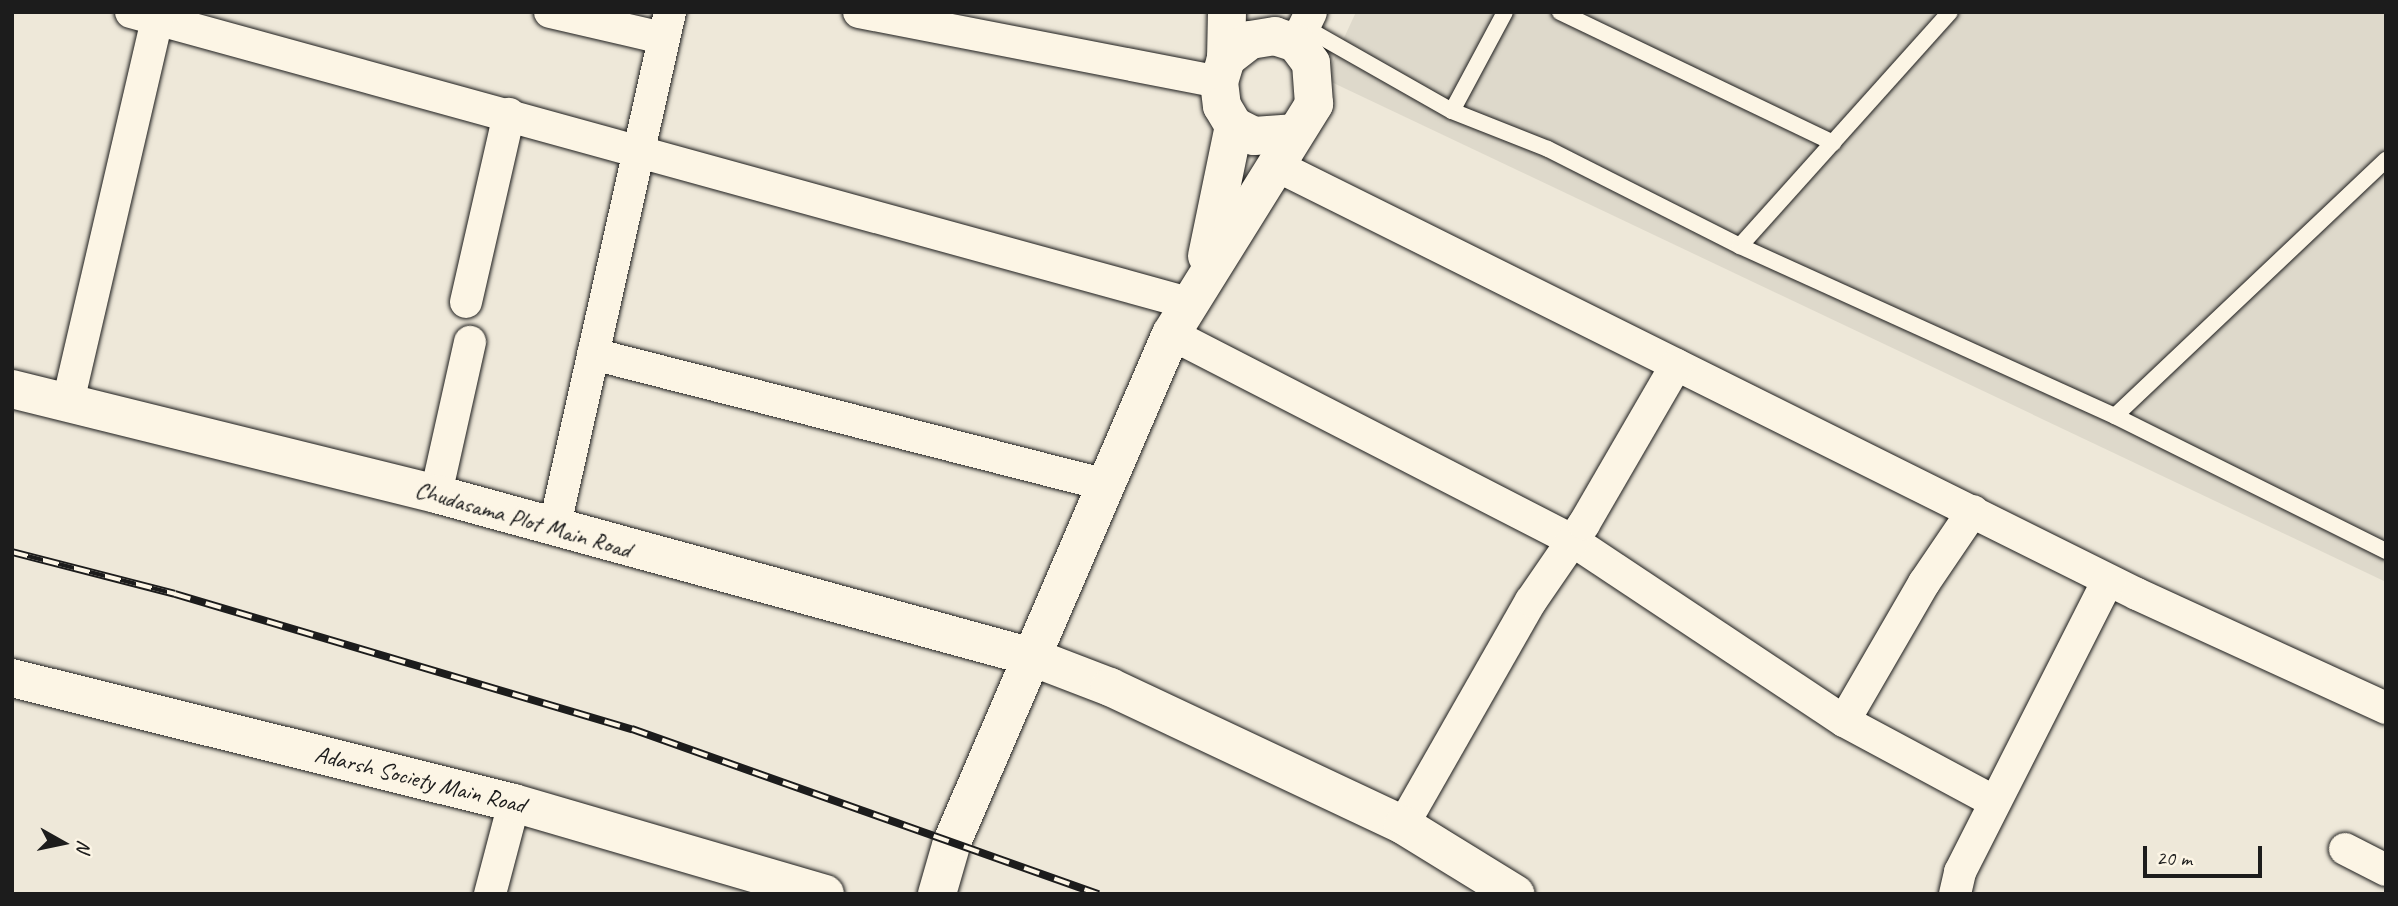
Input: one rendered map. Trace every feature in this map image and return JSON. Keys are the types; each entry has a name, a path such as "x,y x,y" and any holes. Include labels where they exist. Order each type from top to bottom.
{"street":[{"path":"550,12 666,25 554,529"},
{"path":"859,12 1223,70"},
{"path":"1227,12 1222,106 1234,126 1284,149 1676,365 1973,510 2108,580 2386,708"},
{"path":"68,402 149,15 637,148 1188,304 1573,541 1844,721 1995,802"},
{"path":"937,894 952,842 1106,485 1188,304 1314,104 1315,82 1311,63 1292,26 1250,40 1223,70"},
{"path":"466,302 509,114"},
{"path":"1188,304 1234,126"},
{"path":"436,494 470,342"},
{"path":"593,354 1106,485"},
{"path":"1404,825 1531,601 1573,541 1676,365"},
{"name":"Chudasama Plot Main Road","path":"12,389 436,494 554,529 1032,657 1110,687 1404,825 1515,894"},
{"path":"1844,721 1924,583 1973,510"},
{"path":"1955,894 1960,872 2108,580"},
{"name":"Adarsh Society Main Road","path":"12,678 514,803 825,894"},
{"path":"490,894 514,803"},
{"path":"2345,849 2386,870"}],"lane":[{"path":"1452,110 1505,12"},
{"path":"1560,12 1833,143"},
{"path":"1740,246 1948,13"},
{"path":"1292,26 1452,110 1548,149 1740,246 2115,416 2386,551"},
{"path":"2115,416 2386,160"}],"shaded area":[{"path":"1356,12 2386,12 2386,582 1325,79"}],"railway":[{"path":"12,552 175,594 632,729 1099,894"}]}
